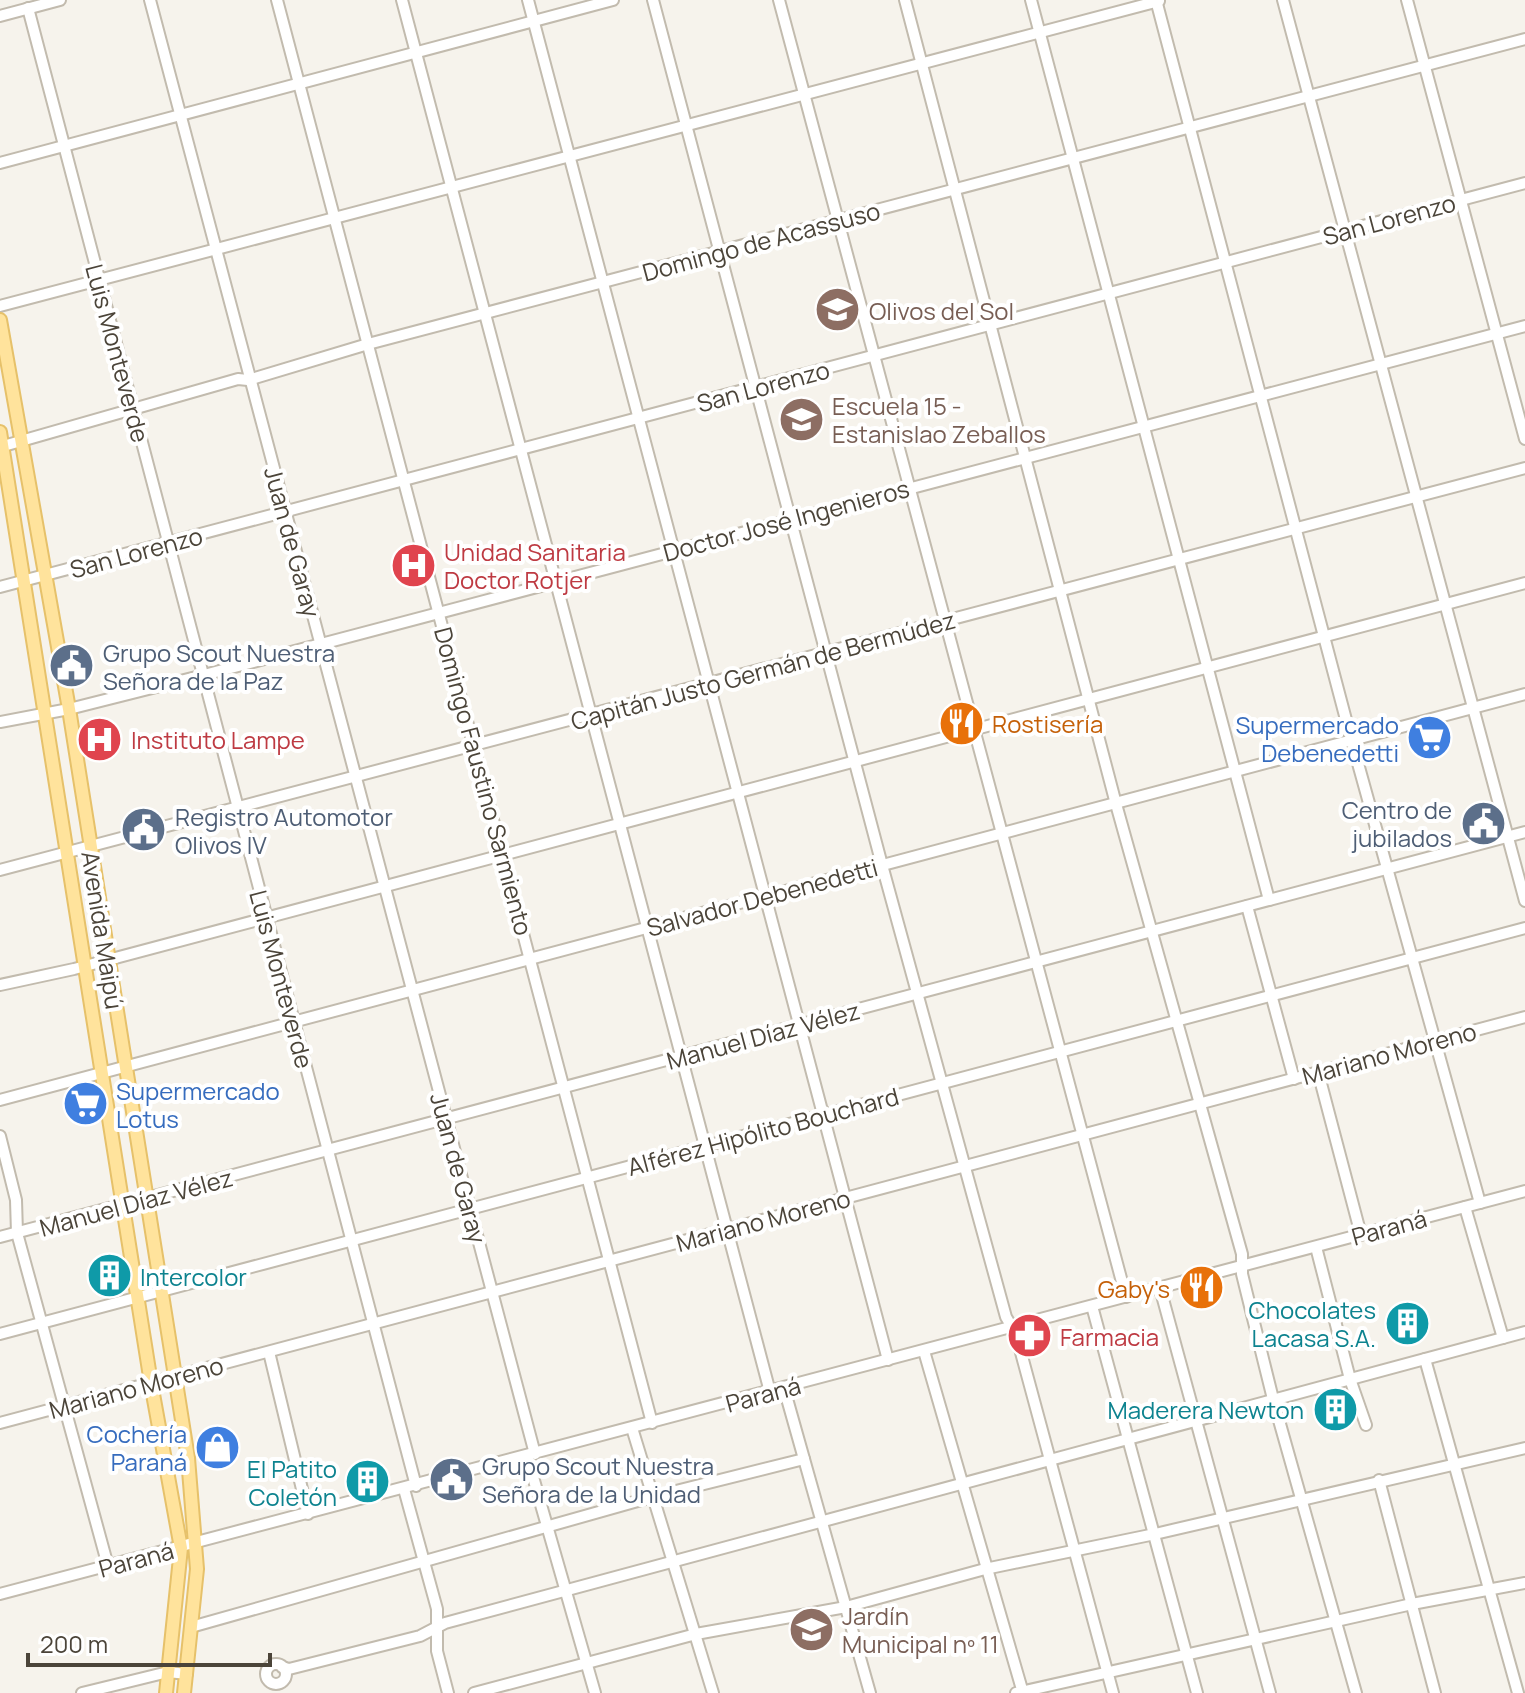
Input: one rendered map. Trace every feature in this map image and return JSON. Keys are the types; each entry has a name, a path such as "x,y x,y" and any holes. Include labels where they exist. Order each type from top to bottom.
{"main road":[{"name":"Avenida Maipú","path":"0,320 69,709 176,1377 197,1543 184,1693"},
{"name":"Avenida Maipú","path":"0,432 47,712 66,852 151,1383 181,1548 166,1693"}],"street":[{"path":"0,16 60,0"},
{"name":"Juan de Garay","path":"150,0 248,380 492,1292 547,1527 595,1693"},
{"name":"Domingo Faustino Sarmiento","path":"277,0 652,1423"},
{"path":"402,0 770,1392"},
{"path":"528,0 888,1360"},
{"path":"0,163 613,0"},
{"path":"653,0 917,994 1006,1317 1013,1327 1051,1458 1113,1693"},
{"path":"779,0 840,221 971,728 1126,1297"},
{"path":"905,0 1116,804 1202,1103 1244,1266 1242,1274 1273,1399 1356,1693"},
{"path":"1031,0 1269,900"},
{"path":"0,306 1158,0 1324,636 1480,1203"},
{"path":"1283,0 1414,498 1525,901"},
{"path":"1407,0 1525,439"},
{"name":"Luis Monteverde","path":"28,8 416,1486"},
{"name":"Domingo de Acassuso","path":"1,446 242,378 248,380 368,344 1073,161 1525,39"},
{"name":"San Lorenzo","path":"0,587 1525,183"},
{"name":"Doctor José Ingenieros","path":"0,722 69,709 204,675 1525,326"},
{"name":"Capitán Justo Germán de Bermúdez","path":"0,870 944,624 1525,468"},
{"path":"0,985 86,965 1525,583"},
{"name":"Salvador Debenedetti","path":"0,1100 101,1070 295,1022 1525,694"},
{"name":"Manuel Díaz Vélez","path":"0,1237 124,1207 1525,832"},
{"path":"1247,906 1294,1079"},
{"name":"Alférez Hipólito Bouchard","path":"0,1334 1525,928"},
{"name":"Mariano Moreno","path":"0,1423 1525,1017"},
{"path":"1318,1072 1361,1235"},
{"path":"0,1136 16,1200 17,1233 108,1566"},
{"name":"Paraná","path":"0,1594 1525,1191"},
{"path":"1465,1207 1503,1338"},
{"path":"1316,1247 1350,1379 1366,1425"},
{"path":"1160,1288 1270,1693"},
{"path":"1092,1306 1197,1693"},
{"path":"286,1670 420,1636 437,1626 672,1560 1525,1332"},
{"path":"924,1351 1020,1692 1412,1604 1490,1592 1525,1583"},
{"path":"269,1352 308,1514"},
{"path":"1425,1359 1518,1693"},
{"path":"784,1388 870,1693"},
{"path":"632,1428 713,1693"},
{"path":"474,1693 696,1634 846,1607 985,1569 1155,1534 1525,1448"},
{"path":"191,1627 652,1497 804,1459"},
{"path":"1379,1480 1435,1693"},
{"path":"404,1489 437,1609 437,1651 448,1693"},
{"path":"82,1693 168,1672 187,1674"}],"place":[{"name":"Olivos del Sol","path":"838,310"},
{"name":"Escuela 15 - Estanislao Zeballos","path":"801,419"},
{"name":"Unidad Sanitaria Doctor Rotjer","path":"413,565"},
{"name":"Grupo Scout Nuestra Señora de la Paz","path":"72,666"},
{"name":"Rostisería","path":"961,723"},
{"name":"Supermercado Debenedetti","path":"1430,738"},
{"name":"Instituto Lampe","path":"100,739"},
{"name":"Centro de jubilados","path":"1483,823"},
{"name":"Registro Automotor Olivos IV","path":"144,830"},
{"name":"Supermercado Lotus","path":"85,1104"},
{"name":"Intercolor","path":"109,1276"},
{"name":"Gaby's","path":"1201,1288"},
{"name":"Chocolates Lacasa S.A.","path":"1407,1323"},
{"name":"Farmacia","path":"1029,1336"},
{"name":"Maderera Newton","path":"1335,1409"},
{"name":"Cochería Paraná","path":"218,1447"},
{"name":"Grupo Scout Nuestra Señora de la Unidad","path":"451,1479"},
{"name":"El Patito Coletón","path":"368,1482"},
{"name":"Jardín Municipal nº 11","path":"811,1629"}]}
